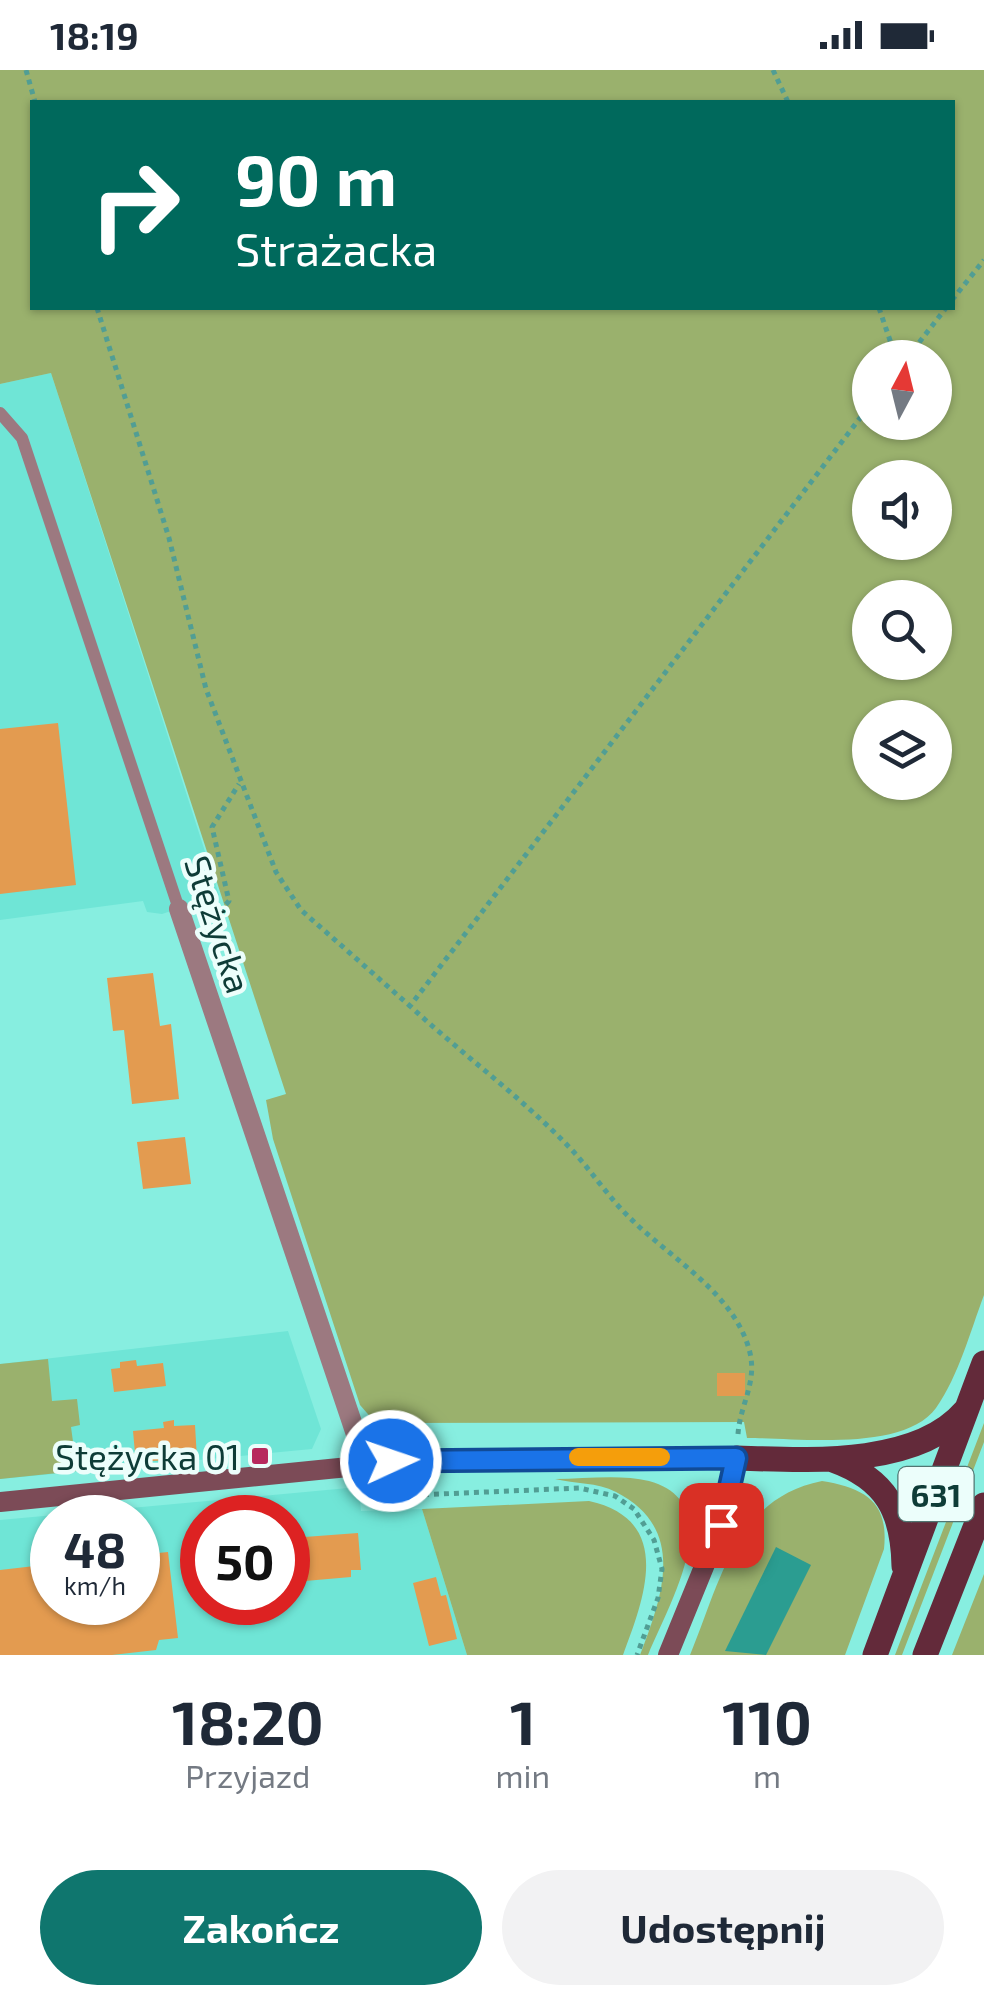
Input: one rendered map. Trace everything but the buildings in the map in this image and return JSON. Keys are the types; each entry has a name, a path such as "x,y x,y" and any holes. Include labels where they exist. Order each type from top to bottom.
{"main road":[{"name":"631","path":"874,1655 984,1362"},
{"path":"0,1502 366,1464 499,1457 833,1460 912,1444 947,1427 968,1407"},
{"path":"668,1655 721,1525 736,1458"},
{"path":"833,1460 867,1475 892,1500 903,1543 903,1581"},
{"name":"631","path":"925,1655 975,1541 984,1505"}],"street":[{"name":"Stężycka","path":"179,909 366,1464"}],"lane":[{"name":"Stężycka","path":"0,413 22,438 179,909"}],"path":[{"path":"26,70 34,100"},
{"path":"773,70 787,100"},
{"path":"955,296 984,260"},
{"path":"98,310 169,538 206,689 239,784 276,872 301,910 570,1147 628,1216 732,1310 750,1353 751,1370 750,1393 740,1409 736,1458"},
{"path":"880,310 890,340"},
{"path":"921,340 944,310"},
{"path":"410,1006 852,429"},
{"path":"190,941 230,901 212,828 239,784"},
{"path":"394,1496 579,1488 615,1496 634,1509 654,1540 662,1569 658,1598 637,1655"}],"shaded area":[{"path":"0,70 984,70 984,1295 951,1382 936,1408 921,1422 900,1431 849,1440 747,1438 744,1422 374,1421 360,1405 273,1139 266,1100 286,1094 51,373 0,384"},
{"path":"51,373 219,895 162,914 147,912 143,901 0,920 0,384"},
{"path":"288,1331 321,1429 312,1449 0,1479 0,1364"},
{"path":"48,1359 52,1401 77,1399 80,1425 71,1427 77,1471 0,1479 0,1364"},
{"path":"984,1423 984,1442 902,1655 895,1655"},
{"path":"614,1477 649,1481 673,1493 686,1511 690,1533 686,1558 648,1655 640,1655 656,1610 663,1566 661,1545 653,1525 639,1507 616,1492 555,1479"},
{"path":"822,1481 850,1488 871,1500 878,1508 884,1533 884,1549 845,1655 690,1655 722,1573 750,1525 769,1505 793,1490"},
{"path":"359,1487 361,1511 422,1509 467,1655 0,1655 0,1520 30,1517 30,1625 160,1625 160,1505 180,1503 180,1625 310,1625 310,1495 272,1495"},
{"path":"589,1501 616,1511 634,1525 643,1543 644,1587 623,1655 467,1655 422,1509"},
{"path":"984,1574 984,1655 952,1655"}],"water":[{"path":"776,1547 811,1565 766,1655 725,1651"}],"slow traffic":[{"path":"578,1457 661,1457"}],"place":[{"name":"Stężycka 01","path":"260,1456"}],"route":[{"path":"391,1461 499,1457 736,1458 721,1525"}]}
